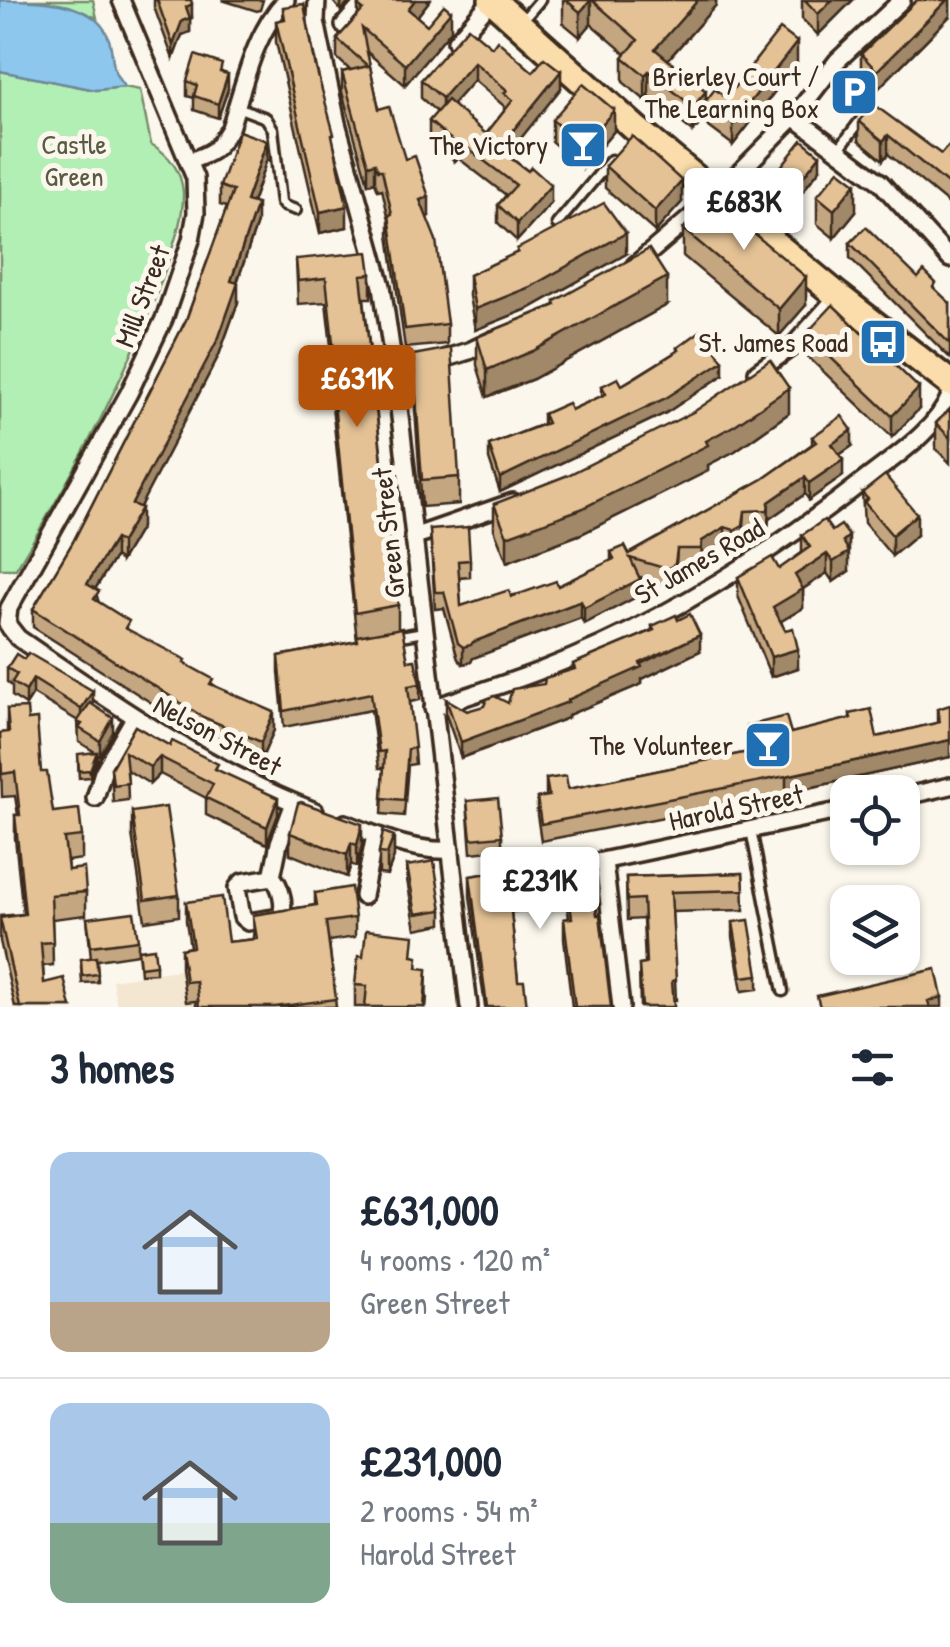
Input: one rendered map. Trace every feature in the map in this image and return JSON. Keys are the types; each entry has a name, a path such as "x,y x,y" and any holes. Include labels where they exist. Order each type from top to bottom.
{"highway":[{"path":"492,0 631,137 717,196 950,383"}],"street":[{"name":"Mill Street","path":"7,598 128,394 164,319 191,240 198,193 189,161 122,0"},
{"name":"Green Street","path":"317,0 316,21 336,124 382,286 396,374 469,1007"},
{"path":"344,26 366,0"},
{"path":"440,60 492,0"},
{"path":"614,277 643,260 717,196 794,117 837,62 902,0"},
{"path":"189,161 212,154 230,128 263,31 282,4 300,8 316,21"},
{"path":"794,117 880,182 950,259"},
{"path":"741,384 793,346 838,296"},
{"path":"396,374 468,351 518,329"},
{"name":"St James Road","path":"433,708 544,669 704,591 808,525 897,455 944,410 950,396"},
{"path":"413,537 522,498"},
{"path":"0,645 9,630 7,598"},
{"name":"Nelson Street","path":"9,630 134,718 294,803 374,835 431,851 451,850"},
{"path":"95,798 103,772 134,718"},
{"path":"920,792 950,786"},
{"path":"272,878 294,803"},
{"name":"Harold Street","path":"548,871 830,813"},
{"path":"364,896 374,835"},
{"path":"604,861 621,1007"},
{"path":"457,886 475,883"}],"lane":[{"path":"519,24 540,0"},
{"path":"838,150 868,112 846,95"},
{"path":"237,107 266,118 273,129 281,202 296,210"},
{"path":"557,224 614,157"},
{"path":"382,639 424,632"},
{"path":"751,830 783,991"}],"shaded area":[{"path":"248,959 335,1007 117,1007 112,980"}],"green space":[{"path":"24,0 93,0 97,18 69,6"},
{"name":"Castle Green","path":"0,71 96,90 140,90 151,144 173,164 183,192 175,240 136,344 79,460 16,569 0,569"}],"water":[{"path":"0,0 65,5 94,18 104,29 115,71 125,87 96,90 0,71"}],"building":[{"path":"157,0 191,0 192,4 186,7 190,18 182,21 173,45"},
{"path":"363,0 415,0 408,9 427,25 444,5 451,11 405,65 362,28 379,109 389,106 405,159 415,156 429,197 420,200 436,240 447,324 405,329 389,215 392,214 382,170 375,163 368,165 342,72 368,66 337,39 363,10 358,6"},
{"path":"566,0 591,0 580,12"},
{"path":"592,0 698,0 655,49 706,91 693,107 649,71 645,75 623,57 638,40"},
{"path":"805,0 832,0 818,14"},
{"path":"917,0 947,0 877,71 861,54"},
{"path":"304,4 347,206 320,212 276,21 285,19 283,7"},
{"path":"468,27 492,47 497,40 533,72 544,58 561,71 498,149 528,171 531,167 551,185 517,223 498,205 516,185 429,121 447,100 486,134 513,100 474,62 442,98 421,80"},
{"path":"780,29 797,42 733,124 705,102 715,89 726,98"},
{"path":"195,55 222,64 220,72 228,74 218,104 194,96 197,85 187,81"},
{"path":"583,84 614,110 583,147 552,120"},
{"path":"873,104 941,154 950,147 950,186 888,135 883,141 859,121"},
{"path":"239,131 267,141 246,201 257,204 231,281 238,283 219,337 132,504 141,508 121,542 115,539 87,584 99,591 94,599 129,621 125,628 186,660 184,663 213,679 210,684 274,712 261,742 203,717 33,609 73,542 186,320 233,191 220,186"},
{"path":"632,136 682,181 655,211 605,166"},
{"path":"802,140 820,155 795,187 776,173"},
{"path":"839,170 856,183 834,210 817,196"},
{"path":"710,197 806,277 779,309 683,229"},
{"path":"604,203 626,233 530,287 475,309 469,275"},
{"path":"866,227 918,278 924,271 936,283 933,287 950,303 950,344 850,243"},
{"path":"649,249 667,277 533,351 487,370 477,337 556,305 555,301"},
{"path":"368,252 371,274 361,275 398,605 355,613 330,363 335,362 326,278 298,281 296,259"},
{"path":"833,305 919,388 892,416 806,334"},
{"path":"702,330 723,361 666,398 500,478 489,445 547,423 543,414 568,403 571,410 606,394 602,386 618,378 622,385 679,350"},
{"path":"451,348 459,477 422,480 413,355"},
{"path":"770,360 789,388 706,441 708,445 581,509 507,536 494,504 568,475 695,411"},
{"path":"950,409 950,438 936,423"},
{"path":"842,416 852,430 832,444 843,460 809,483 805,477 769,502 768,510 745,511 743,525 734,530 725,527 702,541 701,549 677,549 675,564 667,569 630,558 640,579 584,608 581,601 471,645 463,647 458,643 444,592 435,592 430,530 468,527 470,560 458,561 461,606 509,590 511,597 556,581 558,586 614,559 611,552 625,546 629,554 763,479 816,442 812,437"},
{"path":"885,475 917,514 892,535 864,502 868,499 862,493"},
{"path":"824,520 832,531 841,525 849,536 843,541 849,552 833,562 827,554 795,575 803,589 773,607 785,630 793,628 798,649 771,657 738,577 772,557 779,569 810,547 802,535"},
{"path":"690,614 700,635 568,702 461,742 446,699 467,711 484,706 494,696 508,703 512,689 544,684 545,678 575,669 573,664 654,630 652,626 676,615 678,620"},
{"path":"402,628 408,661 415,660 420,684 408,686 415,748 408,749 404,800 382,798 385,751 379,752 371,693 284,711 279,656"},
{"path":"28,653 93,691 81,709 33,679 26,691 12,682 17,674 7,668 16,654 24,659"},
{"path":"90,703 113,718 100,741 79,728 82,724 77,722"},
{"path":"950,705 950,740 541,824 537,798 549,796 546,779 566,776 568,789 753,751 747,726 786,716 791,733 871,709 877,737 940,722 937,709"},
{"path":"27,708 28,720 37,719 41,772 47,772 53,812 79,809 82,836 64,838 68,870 84,868 86,892 51,895 53,942 41,943 44,983 64,978 71,1007 20,1007 0,918 25,914 15,815 20,815 15,772 2,774 0,733 9,732 7,709"},
{"path":"135,726 170,746 172,741 218,764 215,769 278,798 267,827 206,798 213,784 160,757 150,767 125,752 128,783 113,785 111,768"},
{"path":"97,752 90,770 79,771 78,754"},
{"path":"498,798 502,836 471,839 467,801"},
{"path":"301,802 362,824 357,845 351,843 347,855 290,833"},
{"path":"166,807 179,895 145,900 132,812"},
{"path":"383,832 394,836 387,854 379,853"},
{"path":"589,858 611,1007 575,1007 564,919 572,918 567,885 509,892 518,981 524,981 527,1007 487,1007 470,876"},
{"path":"434,861 442,910 416,914 407,866"},
{"path":"743,873 744,890 671,892 674,1007 642,1007 639,965 646,964 643,899 627,900 626,877"},
{"path":"351,887 355,918 326,922 336,999 275,1007 199,1007 196,981 186,982 181,949 193,947 186,902 222,897 228,942 257,939 253,915 317,905 315,893"},
{"path":"134,912 138,940 91,946 87,918"},
{"path":"749,920 758,975 742,977 733,922"},
{"path":"366,930 414,935 412,956 418,957 417,968 427,969 424,1007 365,1007 367,986 355,985"},
{"path":"154,948 156,965 140,967 138,950"},
{"path":"96,957 98,974 82,976 81,959"},
{"path":"936,969 942,997 928,1001 930,1007 820,1007 817,996"}],"place":[{"name":"Brierley Court / The Learning Box","path":"854,92"},
{"name":"The Victory","path":"583,145"},
{"name":"St. James Road","path":"883,342"},
{"name":"The Volunteer","path":"768,745"}]}
